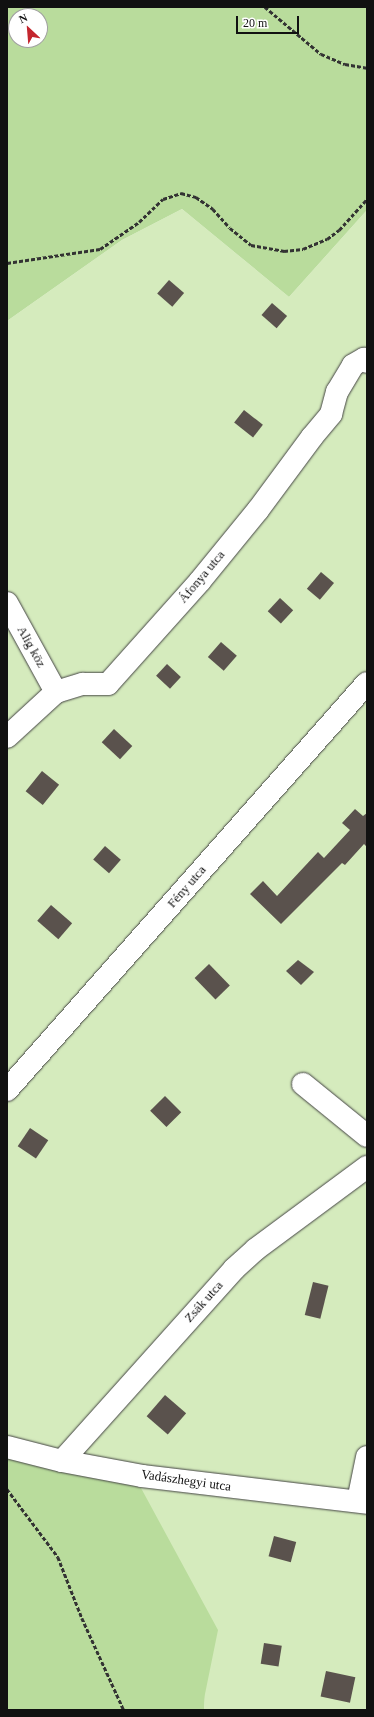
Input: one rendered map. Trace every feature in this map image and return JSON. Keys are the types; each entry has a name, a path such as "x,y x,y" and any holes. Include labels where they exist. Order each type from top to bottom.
{"street":[{"name":"Áfonya utca","path":"7,737 56,692 83,684 108,684 200,581 258,510 312,437 331,414 337,392 360,363"},
{"name":"Alig köz","path":"7,603 56,692"},
{"name":"Fény utca","path":"7,1090 367,683"},
{"path":"303,1084 367,1136"},
{"name":"Zsák utca","path":"62,1461 234,1269 256,1249 367,1167"},
{"name":"Vadászhegyi utca","path":"7,1447 62,1461 150,1477 362,1502"},
{"path":"362,1502 367,1457"}],"path":[{"path":"265,7 321,54 344,64 367,68"},
{"path":"7,263 100,249 139,222 163,199 181,193 196,197 213,209 230,228 251,245 284,251 303,249 327,239 339,230 367,199"},
{"path":"7,1489 58,1557 82,1618 124,1710"}],"green space":[{"path":"7,7 367,7 367,210 289,297 182,209 122,240 7,321"},
{"path":"182,209 289,297 367,210 367,1710 204,1710 205,1694 7,1440 7,321 122,240"},
{"path":"7,1440 73,1458 141,1488 218,1630 205,1694 204,1710 7,1710"}],"building":[{"path":"169,280 184,293 172,307 157,294"},
{"path":"272,303 287,316 277,328 262,315"},
{"path":"244,410 263,425 253,437 234,423"},
{"path":"321,572 334,583 320,600 307,589"},
{"path":"280,598 293,610 281,623 268,611"},
{"path":"221,642 237,656 224,671 208,657"},
{"path":"167,664 181,677 170,689 156,676"},
{"path":"114,729 132,746 120,759 102,742"},
{"path":"42,771 59,785 43,805 26,791"},
{"path":"355,809 363,816 367,813 367,847 364,844 345,865 342,863 281,924 250,894 263,881 277,896 318,852 324,858 350,830 342,823"},
{"path":"105,846 121,860 109,873 93,860"},
{"path":"51,905 72,923 58,939 37,921"},
{"path":"298,960 314,972 301,985 286,971"},
{"path":"209,964 230,986 215,999 195,978"},
{"path":"165,1096 181,1112 166,1127 150,1111"},
{"path":"30,1128 48,1140 36,1159 18,1146"},
{"path":"313,1282 329,1286 320,1319 305,1315"},
{"path":"165,1395 186,1413 168,1435 147,1416"},
{"path":"274,1536 296,1542 291,1562 269,1556"},
{"path":"264,1643 282,1646 278,1667 261,1664"},
{"path":"326,1671 355,1677 350,1703 321,1696"}]}
